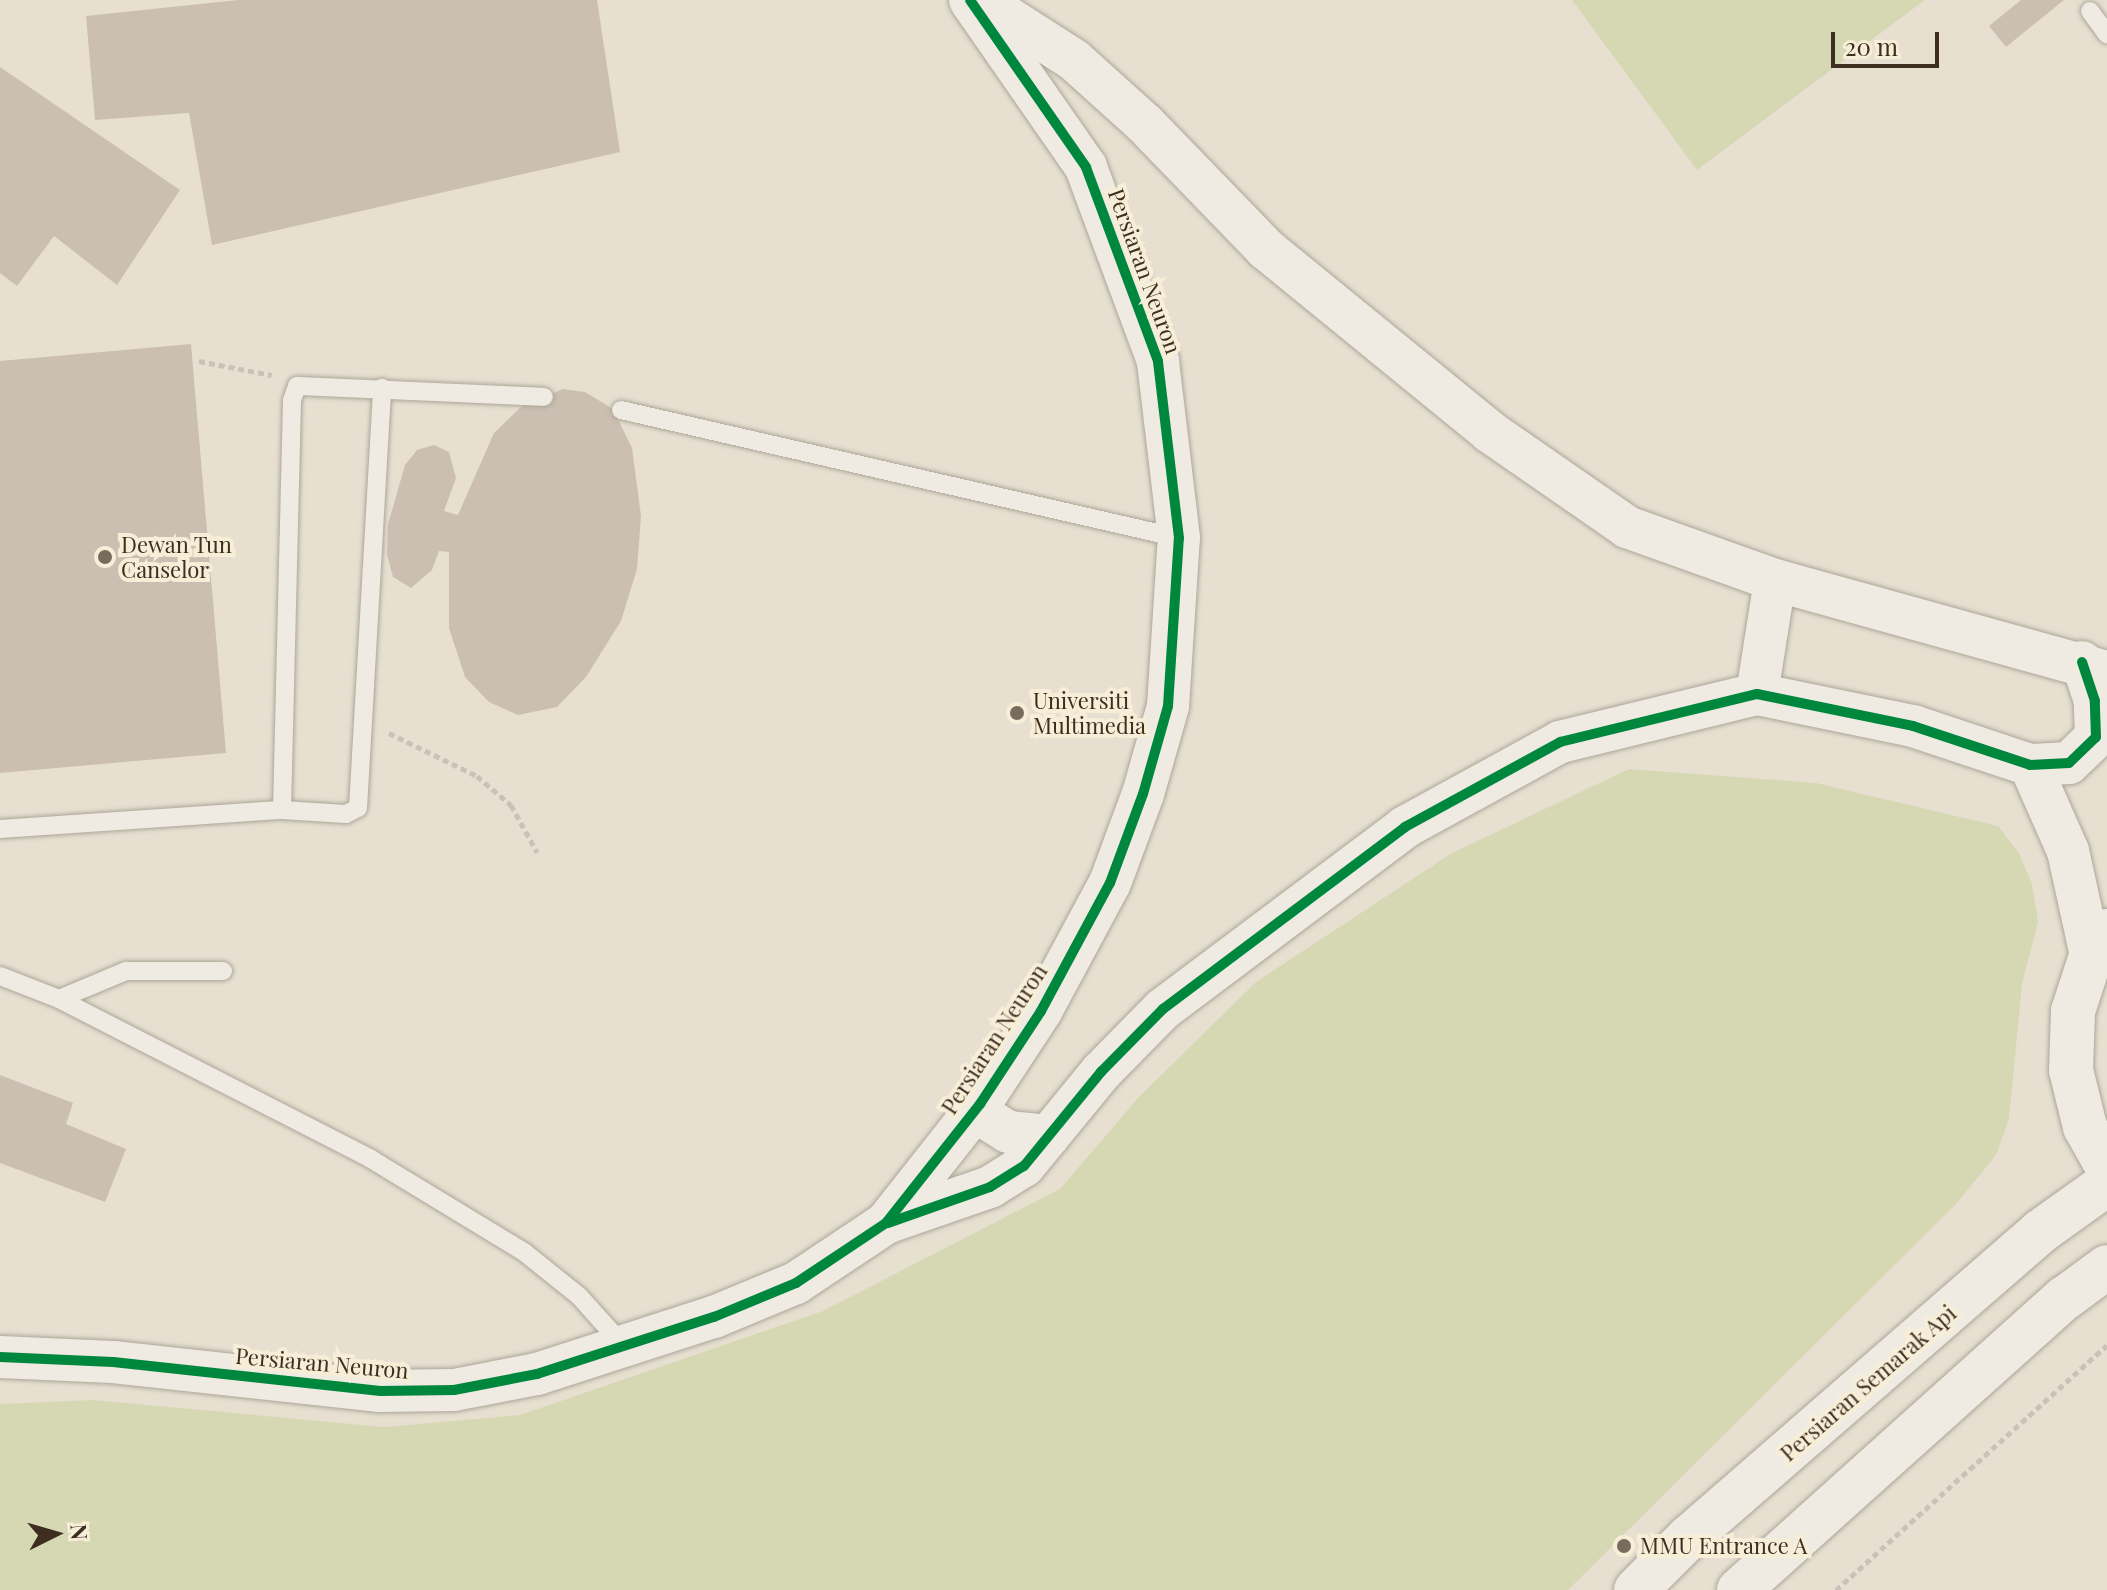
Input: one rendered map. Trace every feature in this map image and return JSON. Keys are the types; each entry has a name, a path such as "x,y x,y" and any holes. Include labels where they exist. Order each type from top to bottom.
{"main road":[{"path":"2099,943 2073,1011 2071,1070 2085,1127 2107,1166"},
{"name":"Persiaran Semarak Api","path":"1636,1590 1689,1537 2041,1231 2107,1184"},
{"path":"1739,1590 2065,1298 2107,1267"}],"street":[{"name":"Persiaran Neuron","path":"0,1357 113,1362 380,1391 454,1390 537,1374 624,1346 796,1283 886,1223 980,1104 1041,1011 1103,896 1143,794 1168,706 1179,538 1158,361 1086,167 970,0"},
{"path":"886,1223 990,1187 1024,1166 1101,1072 1163,1009 1405,827 1560,742 1757,694 1913,726 2030,765 2069,763 2096,737 2094,667 1775,580 1627,527 1490,432 1266,249 1145,124 1074,60 981,0"},
{"path":"1086,167 1102,140 1145,124"},
{"path":"1757,694 1775,580"},
{"path":"2030,765 2068,851 2099,943"},
{"path":"980,1104 989,1120 1008,1132 1049,1136"}],"lane":[{"path":"2090,11 2107,34"},
{"path":"282,810 292,400 297,386 311,383 544,397"},
{"path":"0,829 282,810 346,814 358,808 382,388"},
{"path":"621,410 1179,538"},
{"path":"59,999 126,971 223,971"},
{"path":"0,976 59,999 371,1159 524,1252 579,1296 624,1346"}],"path":[{"path":"199,361 311,383"},
{"path":"363,720 477,776 511,805 537,852"},
{"path":"1836,1590 2107,1345"}],"green space":[{"path":"1572,0 1925,0 1697,170"},
{"path":"1629,769 1816,783 1998,826 2019,853 2032,884 2038,922 2022,984 2009,1119 1996,1155 1956,1204 1568,1590 0,1590 0,1404 93,1400 384,1427 520,1415 823,1311 1060,1189 1138,1098 1256,982 1452,853"}],"building":[{"path":"238,0 597,0 620,152 212,245 189,113 95,120 86,16"},
{"path":"2021,0 2064,0 2006,47 1989,26"},
{"path":"0,67 180,190 117,285 54,236 17,286 0,273"},
{"name":"Dewan Tun Canselor","path":"191,344 226,753 0,773 0,361"},
{"path":"563,389 585,392 613,409 632,448 641,516 637,569 621,621 586,677 557,707 518,715 489,702 465,677 449,628 449,552 439,551 432,570 411,588 393,577 387,555 388,524 405,465 417,450 434,445 449,452 456,478 444,511 458,515 494,433 521,407"},
{"path":"0,1075 73,1103 66,1124 126,1149 105,1202 0,1163"}],"cycle path":[{"path":"0,1357 113,1362 380,1391 454,1390 537,1374 714,1317 796,1283 886,1223 980,1104 1041,1011 1110,883 1143,794 1168,706 1179,538 1158,361 1086,167 970,0"},
{"path":"888,1223 990,1187 1024,1166 1101,1072 1163,1009 1405,827 1560,742 1757,694 1913,726 2030,765 2069,763 2096,737 2095,701 2082,662"}],"place":[{"name":"Dewan Tun Canselor","path":"105,557"},
{"name":"Universiti Multimedia","path":"1017,713"},
{"name":"MMU Entrance A","path":"1624,1546"}]}
